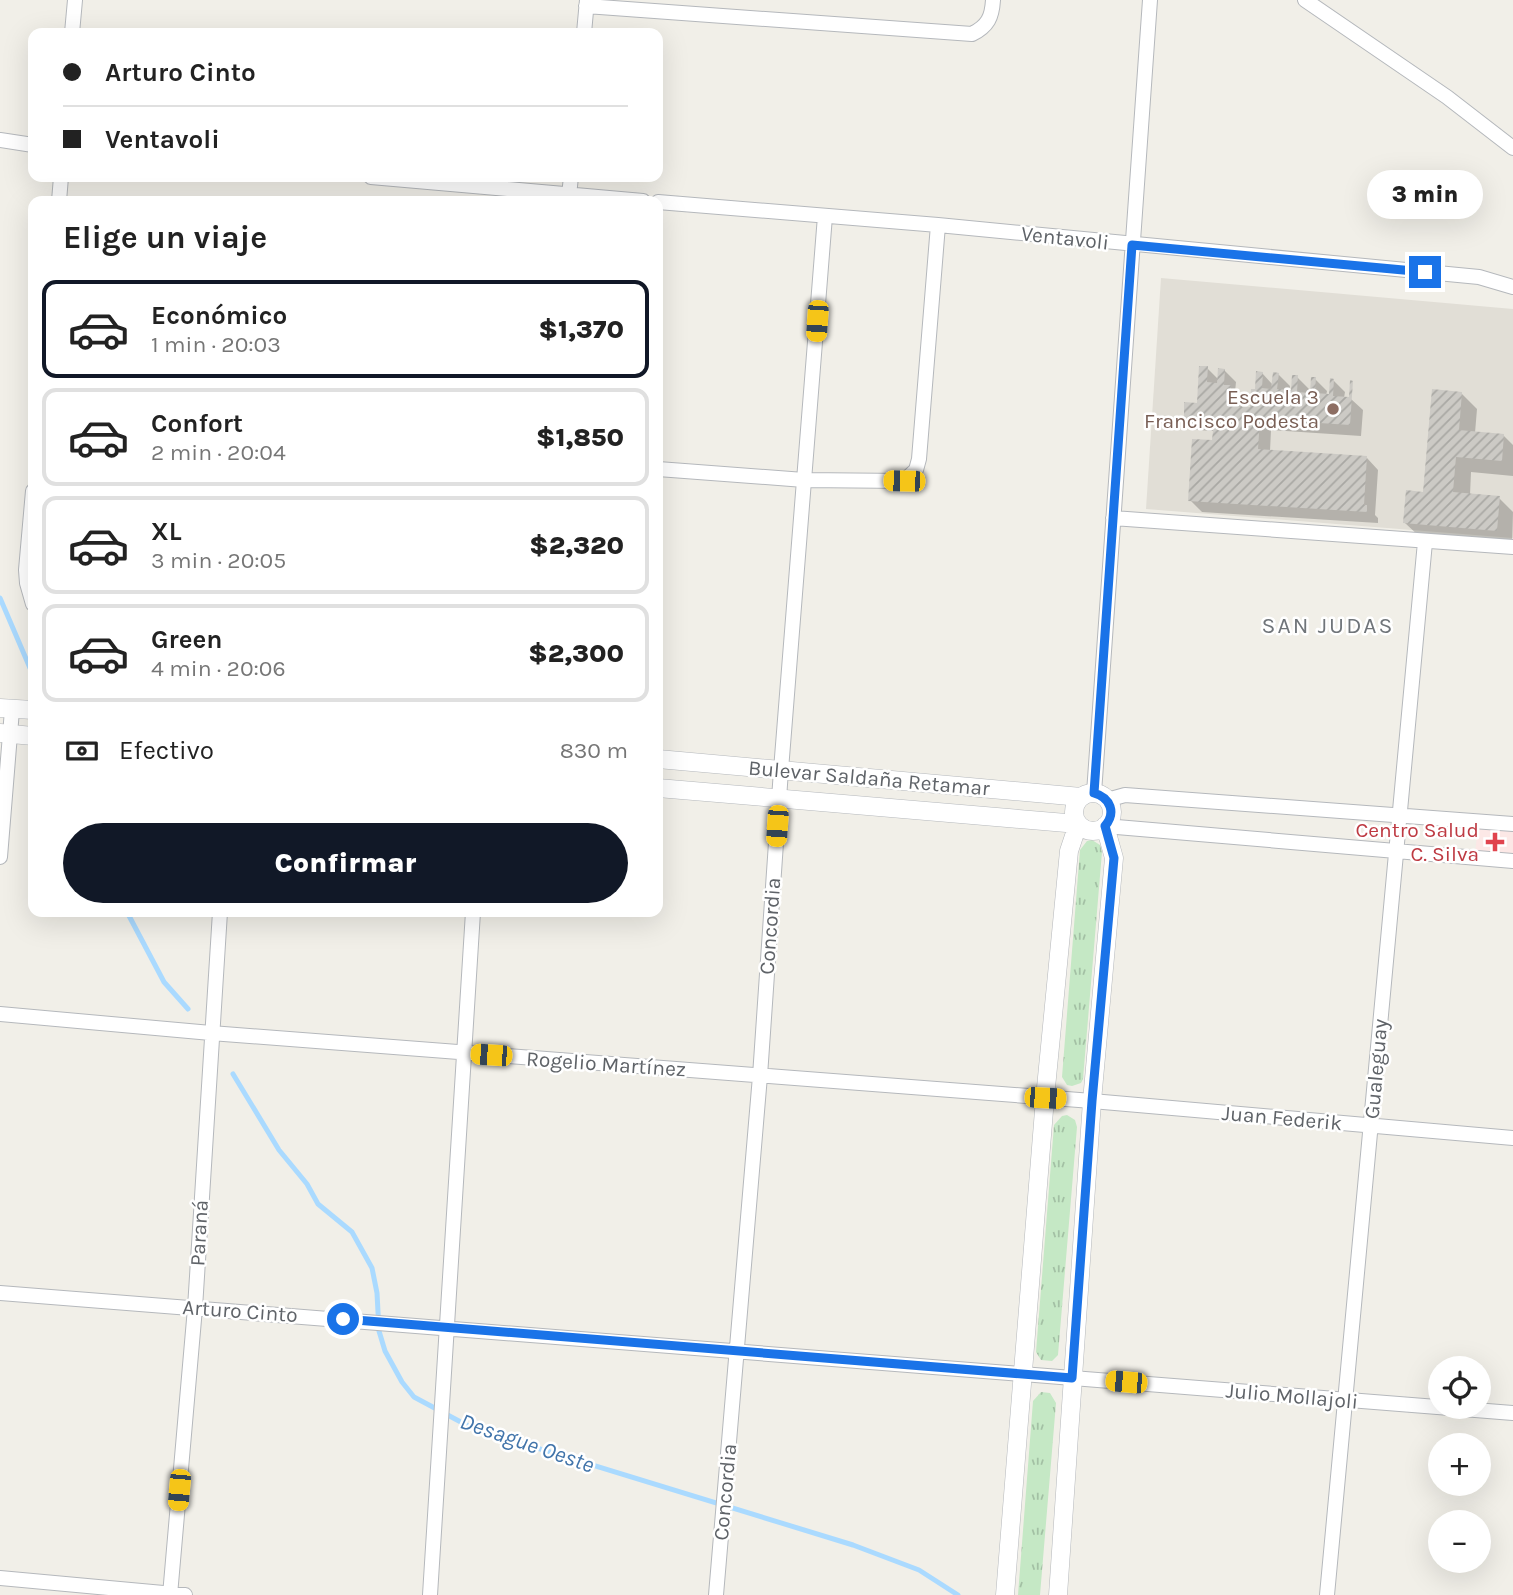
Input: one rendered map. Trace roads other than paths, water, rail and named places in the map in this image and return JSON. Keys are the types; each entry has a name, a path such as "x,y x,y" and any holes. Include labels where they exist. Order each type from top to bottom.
{"street":[{"path":"72,28 75,0"},
{"path":"584,28 586,3 972,34 985,27 992,13 993,0"},
{"path":"1094,797 1150,0"},
{"path":"1305,0 1447,97 1513,148"},
{"path":"0,140 28,144"},
{"path":"414,182 533,196 581,196"},
{"path":"569,195 570,182"},
{"name":"Ventavoli","path":"663,202 938,225 1479,277 1513,287"},
{"name":"Concordia","path":"716,1595 760,1076 781,770 825,216"},
{"path":"663,469 804,480 904,481 916,470 938,225"},
{"path":"1113,517 1513,548"},
{"name":"Gualeguay","path":"1327,1595 1426,542"},
{"path":"28,547 28,586"},
{"path":"0,857 6,709 28,710"},
{"path":"5,734 28,736"},
{"name":"Bulevar Saldaña Retamar","path":"663,759 1094,797 1125,795 1513,824"},
{"name":"Bulevar Saldaña Retamar","path":"663,788 1078,824 1091,831 1105,826 1513,861"},
{"path":"1005,1595 1045,1098 1069,851 1078,824 1074,810 1094,797"},
{"path":"1058,1595 1092,1101 1114,858 1105,826 1112,813 1094,797"},
{"name":"Paraná","path":"175,1595 220,917"},
{"path":"430,1595 473,917"},
{"name":"Rogelio Martínez","path":"0,1014 1045,1098"},
{"name":"Juan Federik","path":"1045,1098 1513,1138"},
{"name":"Arturo Cinto","path":"0,1293 1023,1374"},
{"name":"Julio Mollajoli","path":"1023,1374 1513,1413"},
{"path":"0,1578 175,1595"}],"waterway":[{"name":"Desague Oeste","path":"0,598 28,663"},
{"name":"Desague Oeste","path":"130,917 164,982 188,1009"},
{"name":"Desague Oeste","path":"233,1074 279,1150 307,1184 318,1204 352,1232 372,1268 377,1293 379,1331 385,1351 402,1382 414,1397 472,1428 853,1545 919,1570 958,1595"}],"place":[{"name":"Escuela 3 Francisco Podesta","path":"1333,409"},
{"name":"Centro Salud C. Silva","path":"1495,842"}],"district":[{"name":"SAN JUDAS","path":"1328,625"}]}
